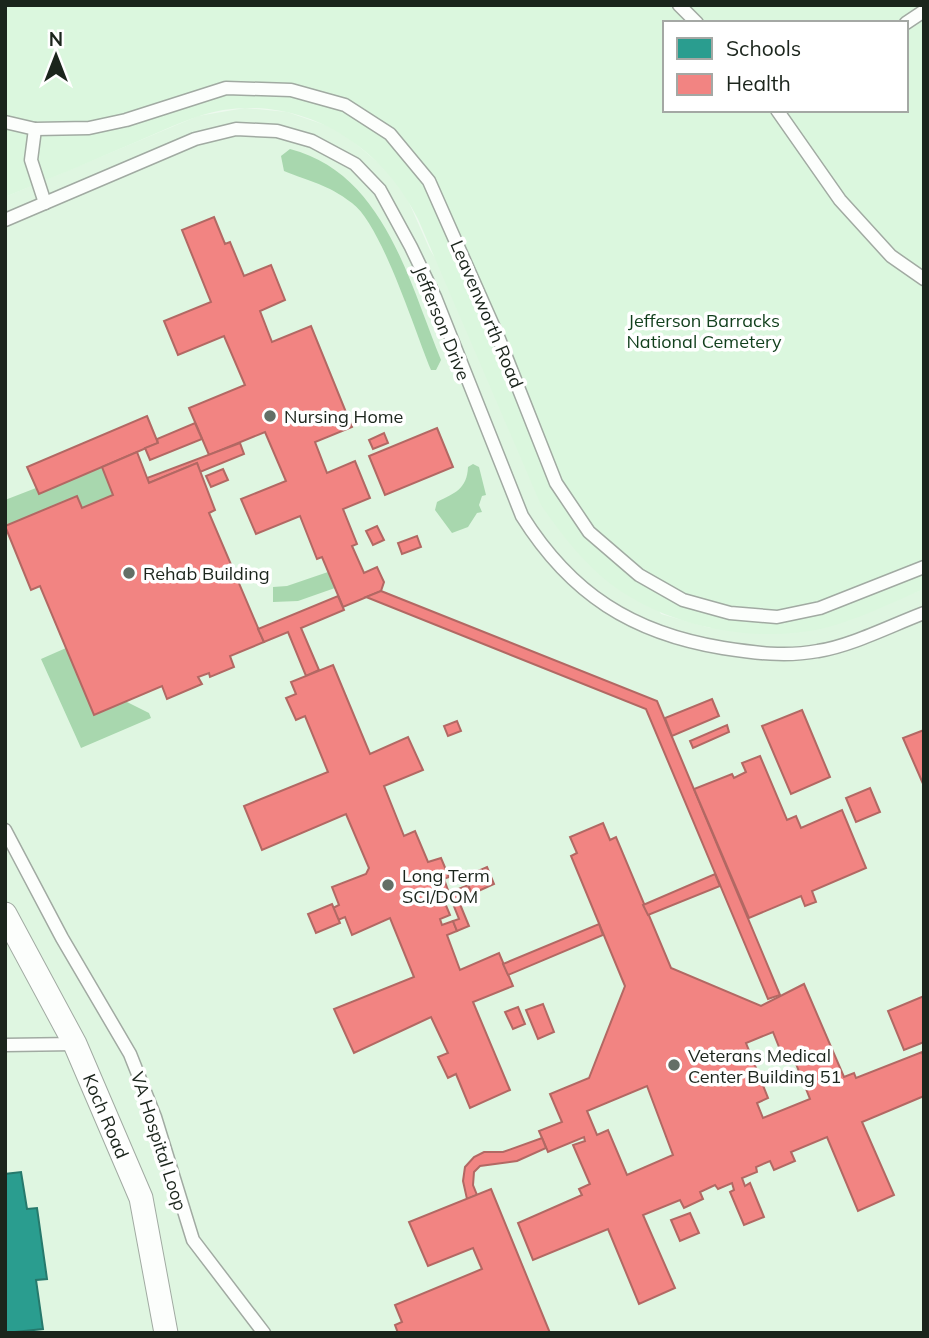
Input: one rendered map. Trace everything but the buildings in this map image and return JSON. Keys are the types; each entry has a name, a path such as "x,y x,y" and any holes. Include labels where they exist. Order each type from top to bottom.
{"street":[{"name":"Koch Road","path":"5,914 75,1044 141,1198 166,1333"}],"lane":[{"path":"679,5 695,21"},
{"path":"908,21 924,11"},
{"name":"Leavenworth Road","path":"5,122 35,130 102,125 226,88 291,89 345,105 390,134 429,181 499,339 556,483 589,532 639,575 683,600 730,613 777,617 820,608 924,567"},
{"path":"781,112 840,200 891,256 924,279"},
{"path":"35,130 31,160 46,203"},
{"name":"Jefferson Drive","path":"5,220 195,139 236,130 277,131 312,141 355,164 380,190 417,260 522,516 542,549 580,588 636,625 686,642 766,655 820,651 924,613"},
{"name":"VA Hospital Loop","path":"5,830 62,938 130,1054 155,1117 193,1240 264,1333"},
{"path":"5,1045 75,1044"}],"shaded area":[{"path":"245,108 287,112 328,126 348,137 383,167 403,189 430,250 661,614 710,628 823,628 924,589 924,1333 5,1333 5,197 198,116"},
{"path":"290,149 322,162 349,181 371,206 404,265 441,360 436,370 431,370 375,233 352,203 319,184 284,171 281,156"},
{"path":"473,464 479,467 486,495 482,496 479,505 482,512 477,513 468,527 452,533 435,510 437,502 459,489 465,480 468,467"},
{"path":"102,467 113,495 82,508 76,497 5,526 5,500 36,488 39,494"},
{"path":"328,572 335,588 298,601 273,602 273,587 287,586"},
{"path":"66,648 94,714 125,701 149,713 151,718 81,748 41,659"}],"green space":[{"name":"Jefferson Barracks National Cemetery","path":"5,5 924,5 924,589 838,624 798,633 742,633 714,629 687,622 635,600 592,568 541,505 418,219 403,193 384,169 338,132 283,111 254,108 223,110 182,122 5,197"}],"place":[{"name":"Nursing Home","path":"270,416"},
{"name":"Rehab Building","path":"129,573"},
{"name":"Long Term SCI/DOM","path":"388,885"},
{"name":"Veterans Medical Center Building 51","path":"674,1065"}]}
